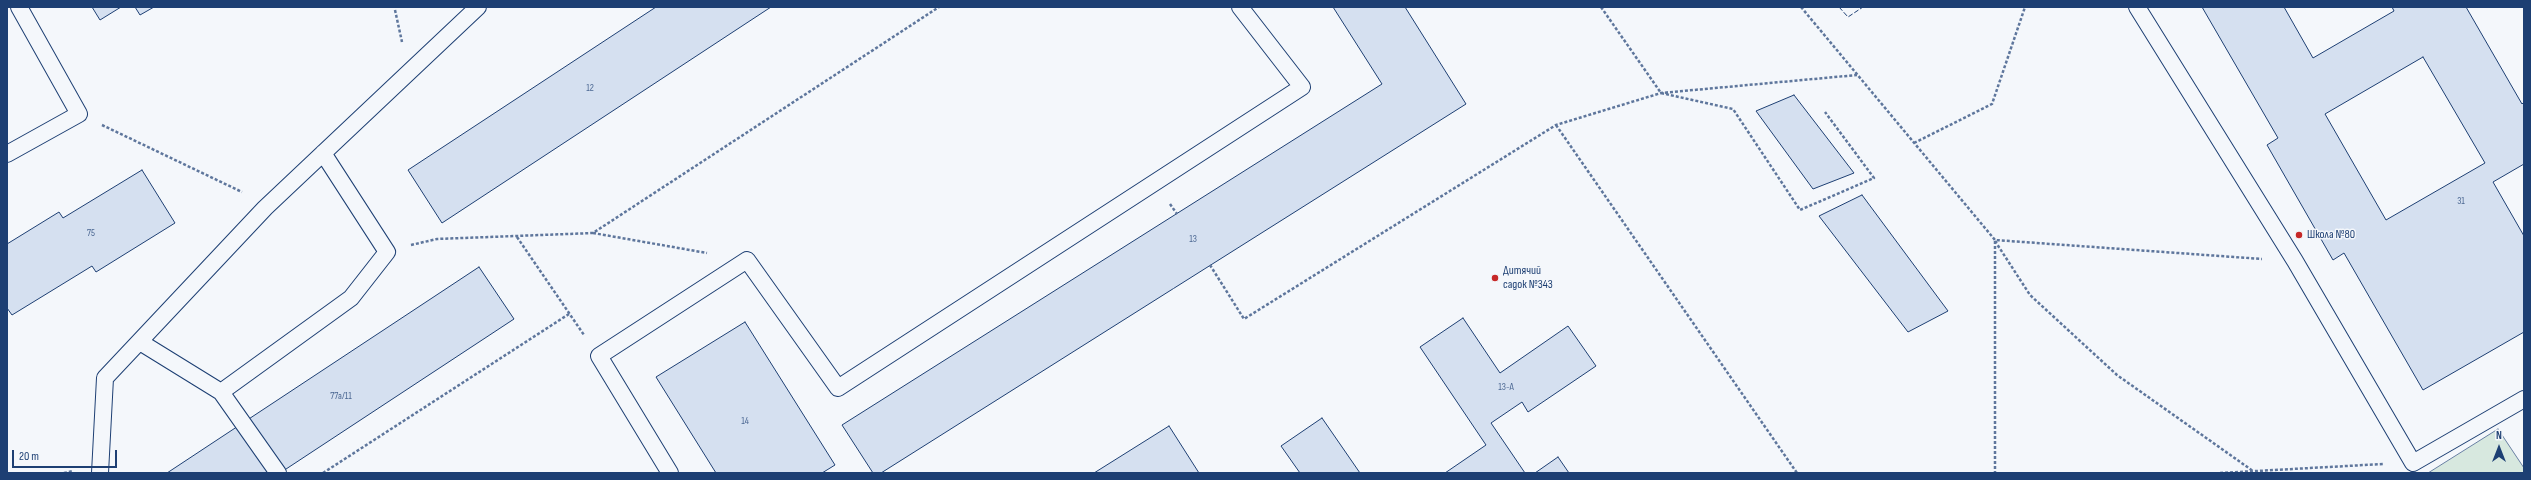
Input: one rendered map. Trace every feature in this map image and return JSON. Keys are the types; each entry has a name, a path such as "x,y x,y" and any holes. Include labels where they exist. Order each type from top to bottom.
{"lane":[{"path":"7,154 78,114 19,7"},
{"path":"100,473 105,378 265,208 478,7"},
{"path":"670,473 599,356 747,260 838,388 1302,87 1240,7"},
{"path":"2137,7 2295,261 2413,463 2524,399"},
{"path":"221,392 351,298 387,252 323,153"},
{"path":"140,342 221,392 278,473"}],"path":[{"path":"593,233 939,7"},
{"path":"1601,7 1661,93 1733,109 1800,210 1874,178 1825,112"},
{"path":"1800,7 1995,240 2030,295 2117,375 2253,471"},
{"path":"1913,143 1992,104 2025,7"},
{"path":"395,10 403,48"},
{"path":"1210,265 1244,319 1556,125 1661,93 1857,75"},
{"path":"78,114 247,195"},
{"path":"1556,125 1797,473"},
{"path":"387,252 437,239 593,233 747,260"},
{"path":"517,237 599,356"},
{"path":"1995,240 2295,261"},
{"path":"1995,240 1995,473"},
{"path":"323,473 569,314"},
{"path":"2220,473 2413,463"}],"shaded area":[{"path":"2498,429 2524,468 2524,473 2428,473"}],"building":[{"path":"92,7 121,7 100,20"},
{"path":"135,7 154,7 140,15"},
{"path":"656,7 771,7 442,223 408,170"},
{"path":"1333,7 1405,7 1466,104 881,473 873,473 842,425 1382,84"},
{"path":"2202,7 2284,7 2313,58 2394,11 2392,7 2466,7 2522,104 2524,102 2524,164 2493,182 2524,236 2524,332 2423,390 2344,253 2333,260 2267,145 2278,138","holes":["2423,57 2485,163 2386,220 2325,114"]},
{"path":"1794,95 1854,173 1813,189 1756,111"},
{"path":"142,170 175,223 96,272 92,266 12,315 7,308 7,244 59,212 63,218"},
{"path":"1862,195 1948,311 1908,332 1819,216"},
{"path":"479,267 514,319 280,473 167,473"},
{"path":"1463,318 1500,373 1568,326 1596,366 1528,412 1522,402 1491,423 1525,473 1445,473 1486,445 1420,347"},
{"path":"745,322 835,465 822,473 716,473 656,377"},
{"path":"1322,418 1360,473 1300,473 1281,446"},
{"path":"1169,426 1199,473 1094,473"},
{"path":"1558,457 1569,473 1535,473"}],"fence":[{"path":"1839,7 1848,17 1863,7"}],"place":[{"name":"Школа №80","path":"2299,235"},
{"name":"Дитячий садок №343","path":"1495,278"}]}
